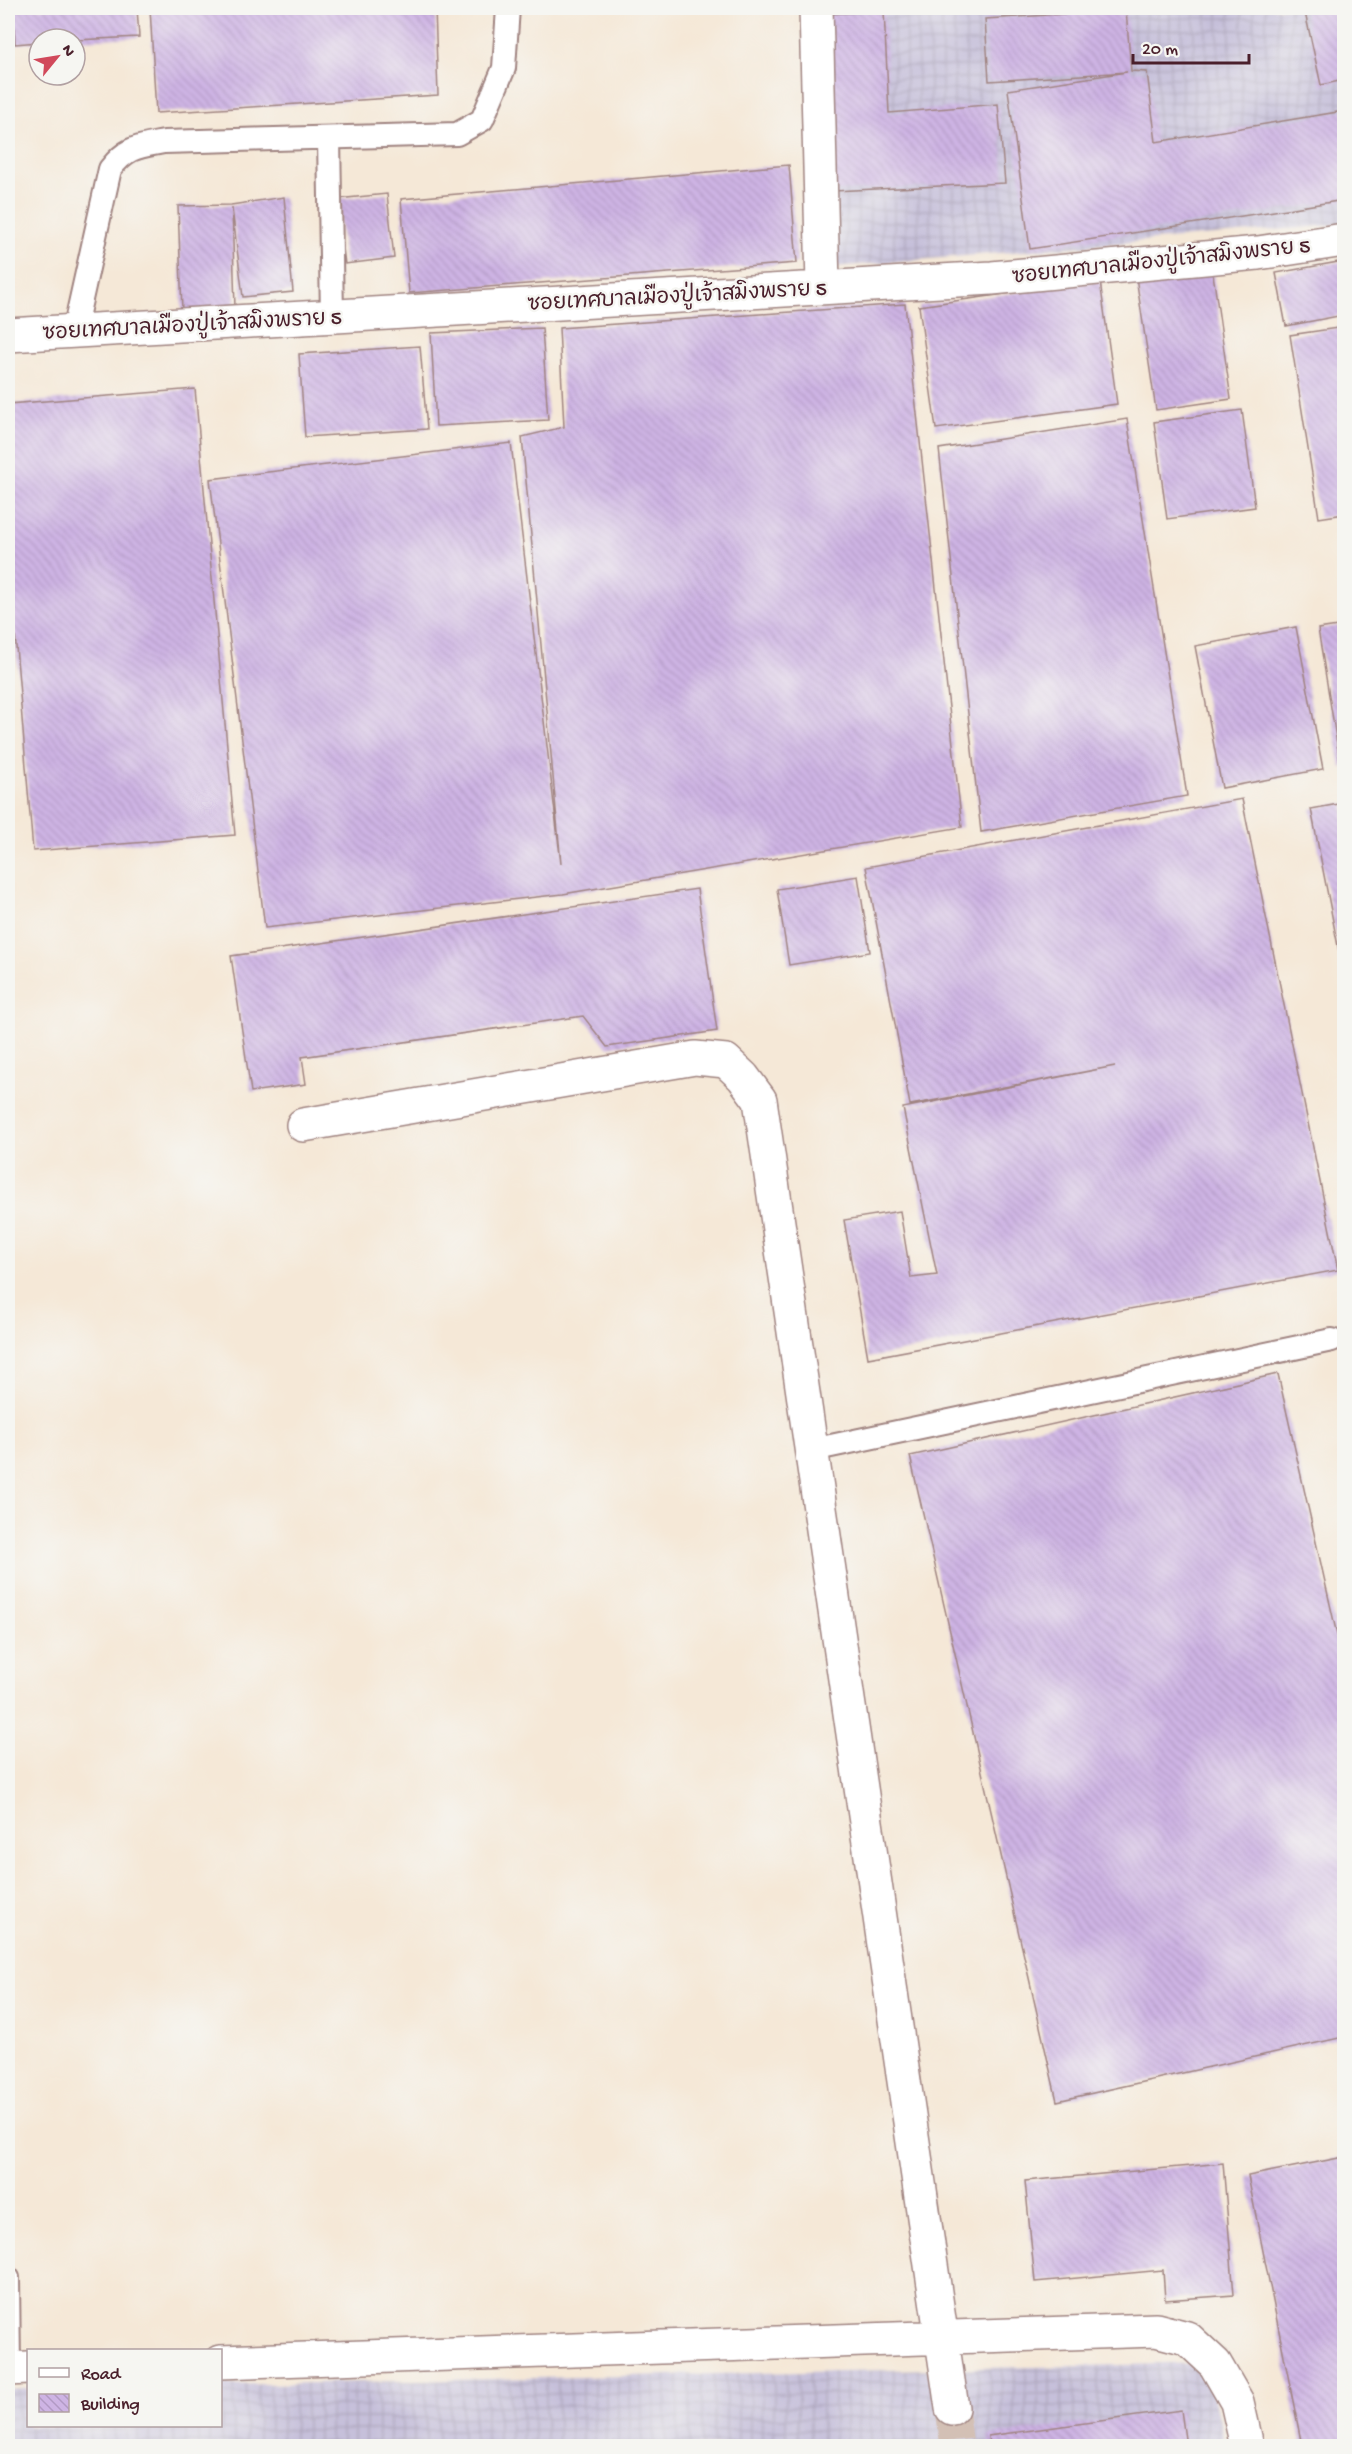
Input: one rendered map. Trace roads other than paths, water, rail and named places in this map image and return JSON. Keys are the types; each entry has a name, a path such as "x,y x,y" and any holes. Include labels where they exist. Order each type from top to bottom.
{"street":[{"path":"816,8 823,286"},
{"name":"ซอยเทศบาลเมืองปู่เจ้าสมิงพราย 5","path":"8,335 992,278 1258,253 1344,240"},
{"path":"303,1125 694,1058 726,1061 743,1077 760,1100 952,2408"},
{"path":"222,2362 1156,2331 1187,2338 1215,2364 1237,2402 1247,2446"}],"lane":[{"path":"74,331 110,169 120,156 132,147 164,142 457,134 482,120 504,68 508,8"},
{"path":"329,138 332,316"},
{"path":"812,1450 1332,1340"},
{"path":"8,2278 15,2369"}],"tunnel":[{"path":"952,2408 957,2446"}]}
